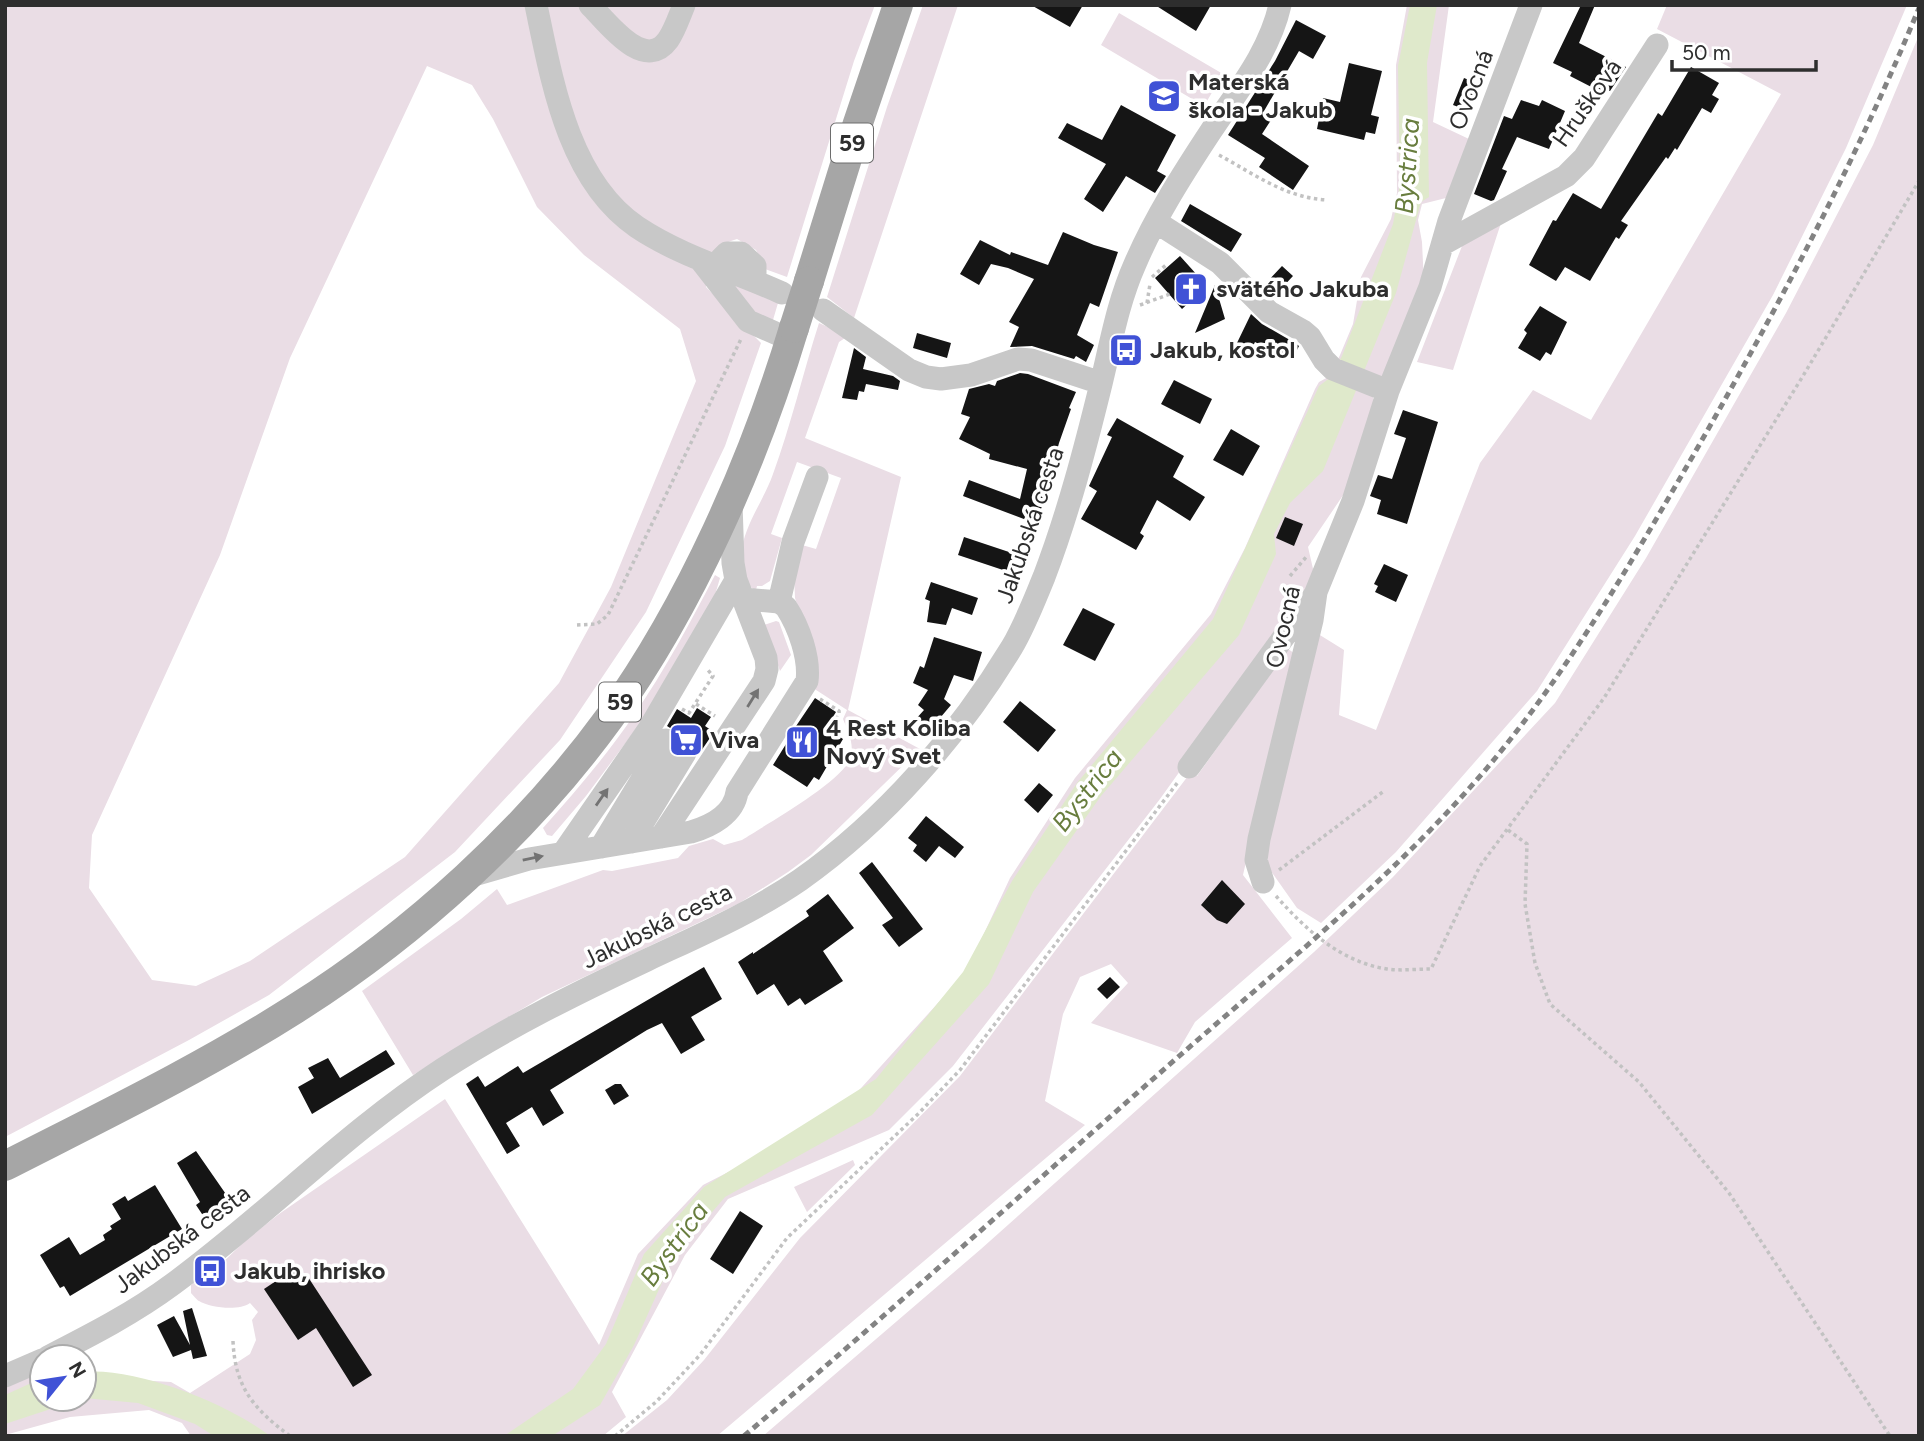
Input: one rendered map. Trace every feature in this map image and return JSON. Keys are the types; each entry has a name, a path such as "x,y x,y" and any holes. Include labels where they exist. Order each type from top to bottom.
{"main road":[{"name":"59","path":"5,1166 191,1069 298,1007 376,951 467,877 542,800 609,718 669,622 731,499 757,437 793,334 796,287 858,123 898,5"}],"street":[{"path":"536,5 572,144 612,206 639,229 710,265 755,280 796,287"},
{"path":"590,5 632,47 643,51 661,47 668,40 684,5"},
{"name":"Jakubská cesta","path":"75,1343 169,1287 247,1226 382,1112 442,1069 516,1025 740,916 800,880 867,824 931,757 971,710 1016,640 1034,601 1070,502 1121,299 1136,259 1202,145 1250,74 1276,26 1280,5"},
{"name":"Ovocná","path":"1263,882 1256,860 1259,839 1317,592 1353,502 1388,391 1430,287 1449,221 1531,5"},
{"name":"Hrušková","path":"1443,244 1566,176 1584,158 1657,46"},
{"path":"1156,222 1220,263 1269,312 1303,331 1333,369 1388,391"},
{"path":"710,265 748,321 793,334"},
{"path":"823,310 909,370 926,377 941,379 971,375 1018,359 1031,360 1101,383"},
{"path":"779,602 793,542 817,477"},
{"path":"661,837 764,681 767,669 766,658 740,590 733,563 731,499"},
{"path":"467,877 528,859 691,832 712,824 728,811 736,800 737,792 807,681 808,670 791,614 779,602 740,590"},
{"path":"601,847 667,741 740,590"},
{"path":"1189,767 1317,592"},
{"path":"667,741 707,767"},
{"path":"631,842 667,741"},
{"path":"563,853 667,741"},
{"path":"5,1376 28,1366"}],"path":[{"path":"1202,145 1288,193 1327,201"},
{"path":"1384,791 1263,882 1288,910 1338,953 1387,969 1431,969 1480,866 1604,698 1803,376 1919,181"},
{"path":"1167,267 1166,265 1151,278 1147,303 1170,295"},
{"path":"577,625 597,624 608,615 748,321"},
{"path":"815,696 839,711 831,727"},
{"path":"695,704 721,723"},
{"path":"615,1436 656,1402 700,1355 787,1238 918,1114 960,1070 1189,767"},
{"path":"1508,830 1527,844 1525,904 1535,963 1550,1004 1639,1082 1729,1193 1890,1436"},
{"path":"233,1341 234,1364 248,1396 269,1420 290,1436"}],"shaded area":[{"path":"5,5 875,5 854,61 787,277 765,269 756,250 737,239 720,246 711,256 706,287 761,343 725,446 646,612 560,740 455,852 269,995 5,1137","holes":["427,66 472,85 493,119 537,207 584,255 680,329 696,381 611,587 559,683 405,857 250,961 196,986 152,980 89,888 92,835 220,555 290,358"]},
{"path":"923,5 958,5 854,318 827,297 887,107"},
{"path":"1407,5 1449,5 1433,122 1469,139 1446,198 1422,204 1418,220 1424,284 1390,373 1374,379 1370,392 1377,405 1350,485 1308,547 1314,573 1296,609 1160,799 953,1066 889,1130 728,1199 685,1255 612,1392 626,1417 603,1436 191,1436 182,1423 149,1410 70,1417 5,1435 5,1386 28,1377 28,1413 98,1413 98,1378 171,1382 190,1393 250,1354 256,1340 252,1320 258,1312 250,1303 232,1308 198,1301 191,1293 191,1285 204,1273 218,1267 279,1214 445,1099 599,1345 638,1254 703,1185 834,1118 966,972 1010,878 1075,778 1211,614 1245,548 1315,389 1319,382 1330,376 1340,355 1353,324 1361,277 1391,219 1397,193 1396,65"},
{"path":"1667,5 1907,5 1846,148 1773,295 1635,536 1537,691 1396,852 1321,923 1297,908 1268,867 1267,845 1315,632 1344,650 1339,715 1376,730 1480,463 1533,390 1591,420 1781,94 1657,29"},
{"path":"1119,13 1223,74 1204,106 1101,45"},
{"path":"1919,35 1919,1436 763,1436 981,1249 1314,952 1393,877 1555,703 1646,558 1786,313 1873,145"},
{"path":"1501,223 1453,370 1417,362 1462,246"},
{"path":"720,274 778,303 773,320 753,315"},
{"path":"819,323 848,336 839,342 805,438 901,477 848,710 920,749 811,855 788,872 738,904 542,997 413,1075 362,991 461,919 497,889 507,905 603,870 612,871 678,858 689,846 713,839 724,845 742,840 820,789 846,766 852,751 843,719 847,710 813,688 817,666 795,598 794,575 802,545 816,549 841,478 797,462 771,534 782,538 770,581 757,586 756,590 752,588 745,580 741,564 746,533 769,484"},
{"path":"715,575 720,578 715,595 642,721 586,796 552,836 547,835 543,828 602,759 645,698"},
{"path":"779,622 791,655 780,671 764,625"},
{"path":"1288,649 1294,653 1243,875 1292,938 1195,1022 1177,1053 1091,1023 1128,983 1111,964 1080,977 1063,1014 1045,1101 1085,1125 717,1436 622,1436 667,1400 704,1360 800,1238 960,1076 1191,772 1197,776"},
{"path":"853,1160 855,1165 807,1212 794,1187"}],"water":[{"name":"Bystrica","path":"1410,5 1437,5 1427,63 1429,197 1421,202 1396,293 1323,471 1290,503 1274,534 1276,554 1239,635 1101,796 1033,892 989,984 872,1115 725,1197 673,1258 634,1345 600,1405 552,1436 504,1436 573,1389 606,1344 644,1254 704,1187 876,1079 963,972 1012,881 1077,783 1213,619 1319,386 1331,377 1342,356 1393,224 1400,184 1398,66"},
{"path":"98,1372 129,1375 181,1390 231,1412 270,1436 214,1436 195,1424 138,1403 98,1399"},
{"path":"28,1384 28,1413 38,1413 5,1424 5,1395"}],"building":[{"path":"1031,5 1083,5 1070,27"},
{"path":"1155,5 1211,5 1196,31"},
{"path":"1581,5 1595,5 1579,43 1626,67 1610,91 1607,90 1605,94 1570,76 1572,72 1553,63"},
{"path":"1296,20 1326,36 1313,59 1299,51 1264,111 1273,117 1262,134 1309,166 1293,190 1259,167 1265,158 1228,135 1275,61"},
{"path":"1349,63 1382,71 1371,115 1379,117 1375,134 1366,132 1364,140 1317,129 1323,98 1340,102"},
{"path":"1691,67 1719,83 1712,95 1719,99 1711,113 1702,108 1677,150 1675,148 1668,159 1666,157 1621,221 1628,225 1619,239 1616,237 1590,281 1565,267 1556,281 1529,265 1553,220 1556,221 1573,193 1601,209 1658,113 1662,116"},
{"path":"1464,78 1479,84 1469,111 1453,105"},
{"path":"1521,100 1539,106 1542,100 1565,111 1549,149 1517,137 1502,169 1507,171 1494,200 1491,201 1474,194 1504,116 1512,119"},
{"path":"1121,105 1176,135 1157,171 1166,176 1155,193 1126,176 1103,212 1084,199 1106,164 1058,138 1067,123 1102,140"},
{"path":"1190,204 1242,234 1231,252 1181,221"},
{"path":"1063,232 1118,252 1099,307 1090,303 1077,335 1094,345 1086,362 1076,356 1074,359 1032,346 1010,347 1019,327 1009,322 1034,279 991,264 979,285 960,274 980,240 1010,255 1011,252 1048,265"},
{"name":"svätého Jakuba","path":"1180,256 1207,286 1182,309 1155,278"},
{"path":"1282,266 1293,276 1279,291 1268,281"},
{"path":"1215,285 1225,319 1195,333"},
{"path":"1540,306 1567,322 1551,355 1546,352 1540,361 1518,348 1527,333 1524,330"},
{"path":"1251,314 1262,324 1299,346 1296,352 1286,347 1282,356 1255,342 1250,352 1236,345"},
{"path":"917,333 951,343 947,358 913,348"},
{"path":"854,348 866,357 863,369 893,376 900,381 898,390 866,384 864,392 859,391 857,400 842,398"},
{"path":"1020,373 1076,392 1069,408 1071,409 1037,524 963,496 969,480 1020,499 1027,469 989,459 990,454 959,439 970,417 961,414 969,389 989,384 995,386 997,381"},
{"path":"1174,380 1212,399 1200,424 1161,404"},
{"path":"1403,410 1438,422 1407,524 1377,514 1381,500 1370,496 1378,475 1392,479 1406,438 1394,434"},
{"path":"1117,418 1184,456 1173,477 1205,497 1190,521 1157,500 1140,533 1144,536 1136,550 1081,519 1097,491 1089,486 1112,437 1107,435"},
{"path":"1231,429 1260,446 1243,476 1213,460"},
{"path":"1285,517 1303,524 1294,546 1276,538"},
{"path":"964,537 1024,557 1018,575 958,555"},
{"path":"1384,564 1408,575 1396,602 1375,592 1378,586 1374,584"},
{"path":"931,582 978,598 972,615 952,608 946,625 927,622 930,601 925,599"},
{"path":"1083,608 1115,624 1095,661 1063,645"},
{"path":"934,637 982,652 973,681 954,675 944,699 951,705 929,731 915,720 924,710 918,705 928,690 913,683 920,666 924,668"},
{"name":"4 Rest Koliba Nový Svet","path":"815,698 836,712 826,728 843,739 819,780 814,777 807,787 773,765"},
{"path":"1020,701 1056,730 1038,752 1003,722"},
{"path":"697,708 711,717 705,726 714,732 699,754 693,741 680,740 678,733 667,726 677,709 691,718"},
{"path":"1039,783 1053,795 1038,813 1024,800"},
{"path":"926,816 964,847 955,858 939,846 926,862 913,851 917,845 908,838"},
{"path":"872,862 923,929 899,947 882,925 893,918 859,873"},
{"path":"1222,880 1245,904 1227,924 1217,920 1201,905"},
{"path":"828,894 854,928 823,951 843,981 805,1005 800,998 788,1006 774,984 757,995 738,962 809,916 806,911"},
{"path":"704,967 722,999 691,1017 705,1040 681,1054 662,1023 647,1030 550,1090 564,1113 543,1126 532,1107 506,1123 520,1146 507,1154 466,1084 478,1076 485,1087 518,1066 523,1073"},
{"path":"1110,977 1120,987 1107,999 1097,989"},
{"path":"386,1050 395,1064 312,1114 298,1087 314,1078 308,1068 328,1058 340,1078"},
{"path":"615,1084 621,1084 629,1096 614,1105 605,1090"},
{"path":"196,1151 230,1200 204,1217 196,1205 200,1202 177,1163"},
{"path":"155,1185 182,1229 70,1296 64,1286 60,1288 40,1255 69,1237 80,1255 105,1240 103,1235 121,1219 112,1204 125,1196 128,1201"},
{"path":"740,1211 763,1226 733,1274 710,1259"},
{"path":"294,1269 302,1281 308,1277 372,1375 353,1387 316,1328 298,1340 264,1289"},
{"path":"192,1308 207,1356 193,1359 191,1350 173,1357 157,1325 174,1316 190,1345 183,1311"}],"railway":[{"path":"744,1436 1337,919 1415,846 1487,768 1545,694 1571,655 1622,576 1694,454 1814,235 1869,123 1919,8"}],"place":[{"name":"Materská škola - Jakub","path":"1164,96"},
{"name":"svätého Jakuba","path":"1191,289"},
{"name":"Jakub, kostol","path":"1126,350"},
{"name":"Viva","path":"686,740"},
{"name":"4 Rest Koliba Nový Svet","path":"802,742"},
{"name":"Jakub, ihrisko","path":"210,1271"}]}
